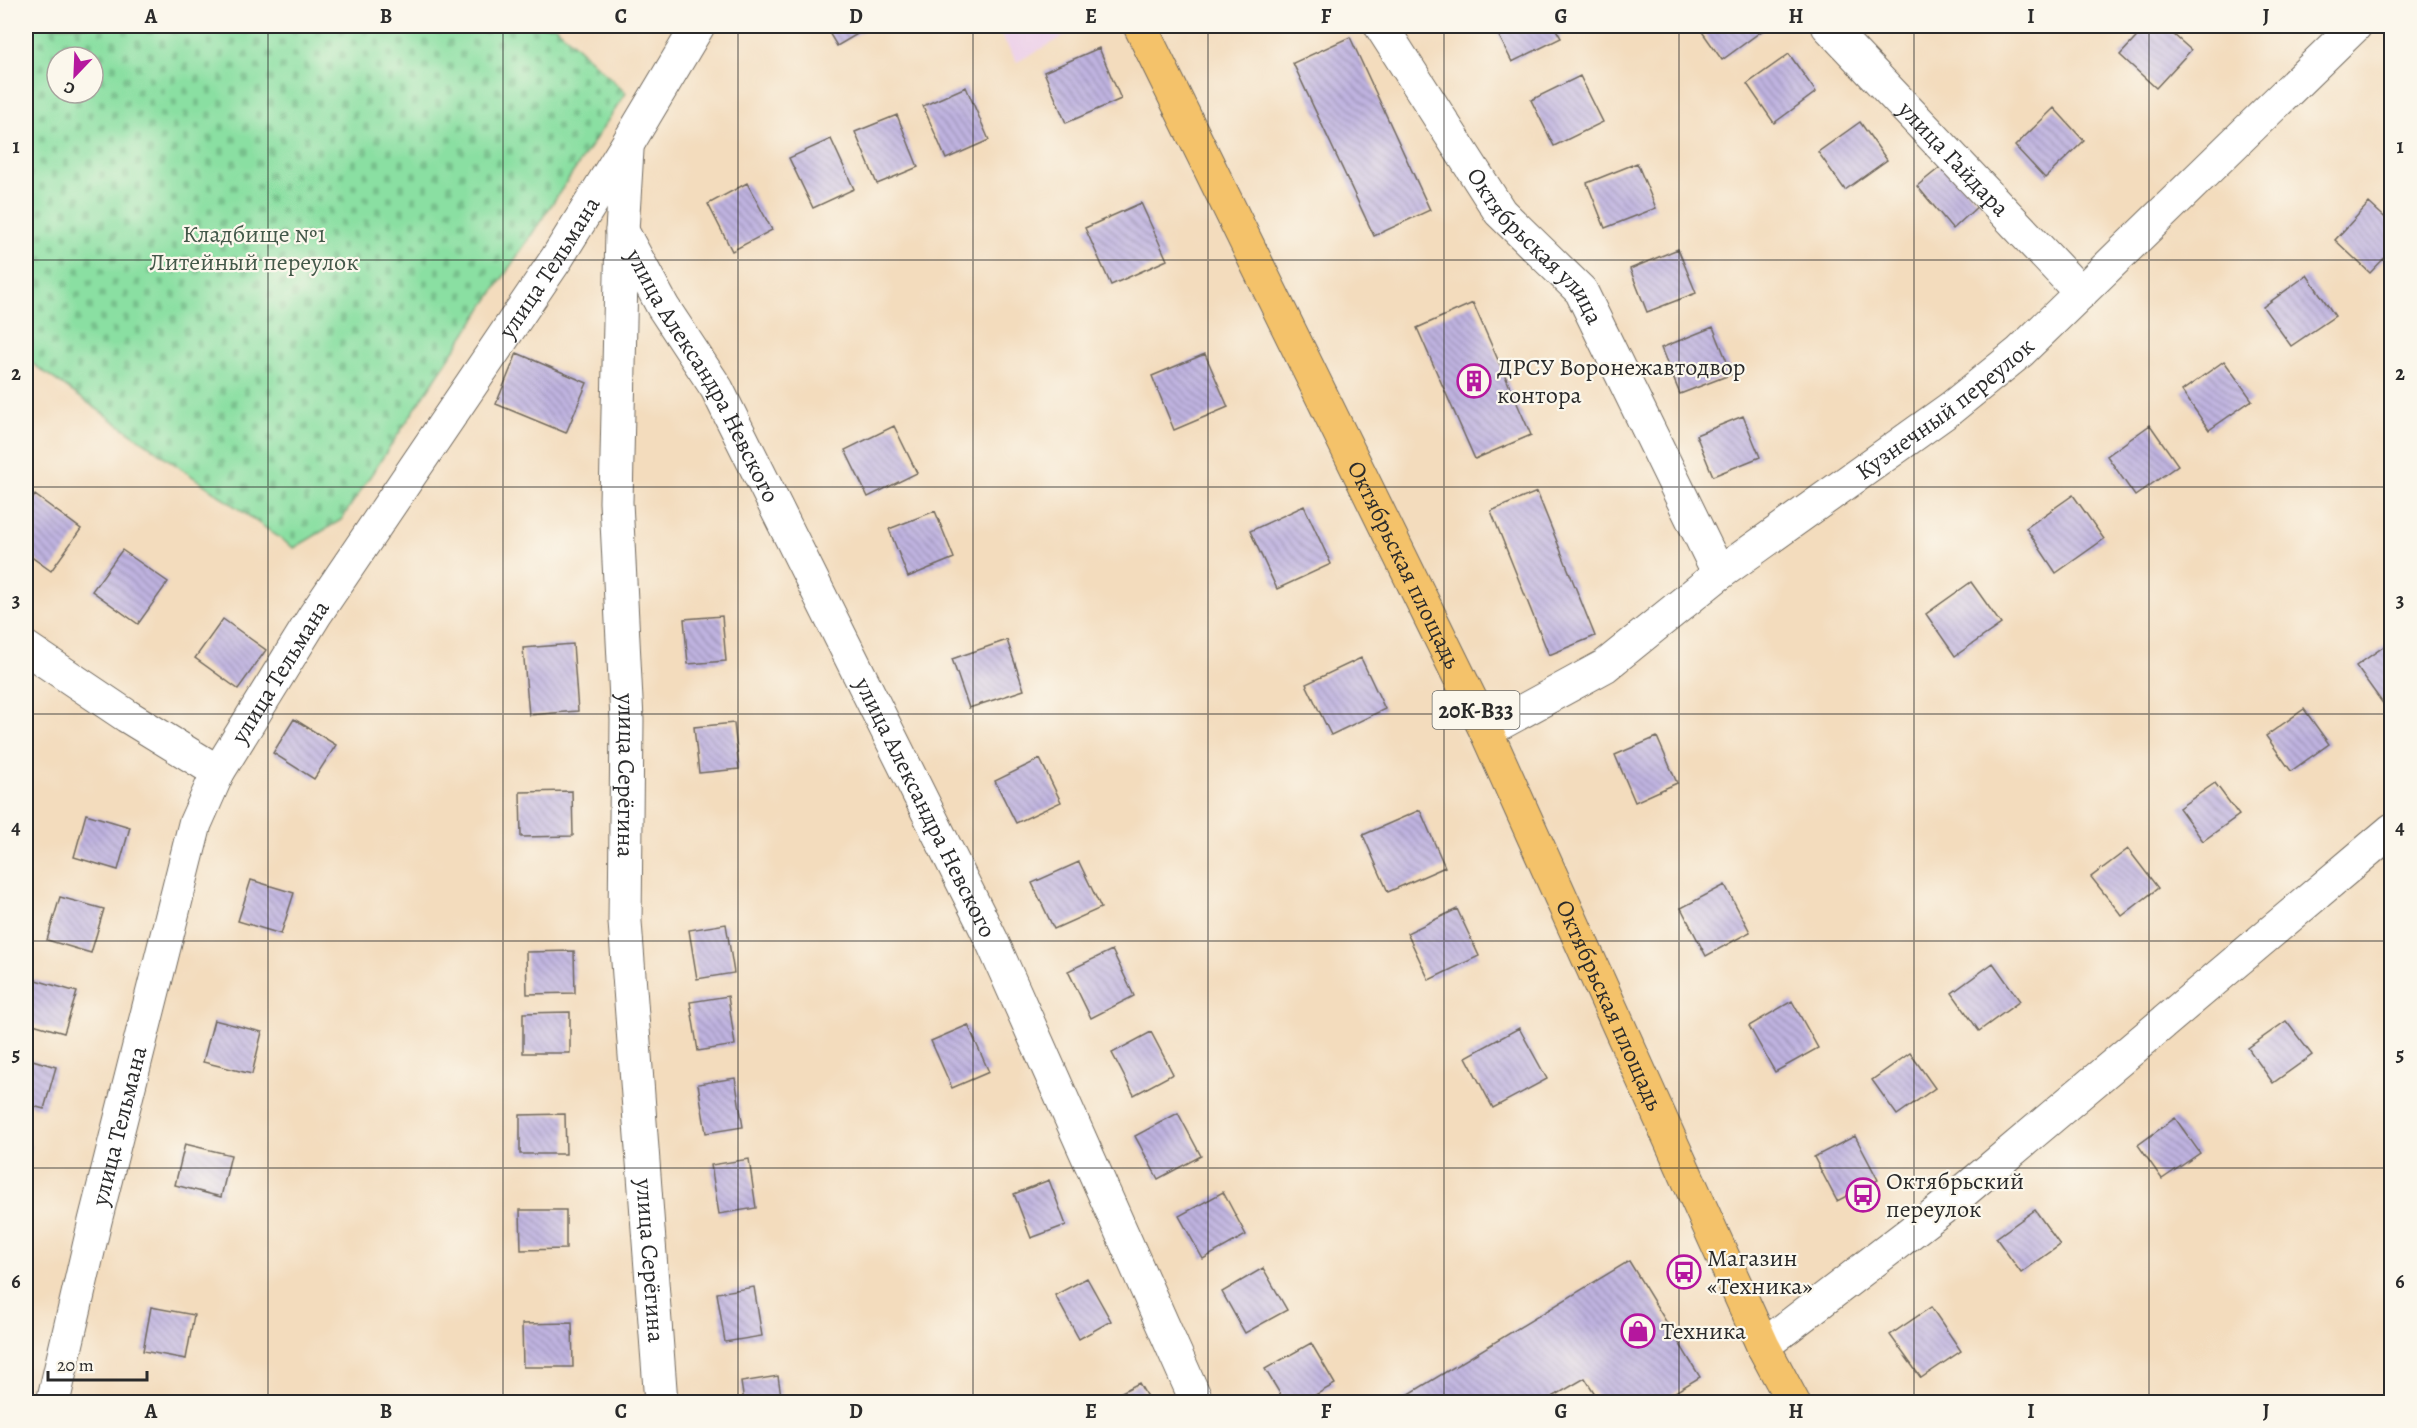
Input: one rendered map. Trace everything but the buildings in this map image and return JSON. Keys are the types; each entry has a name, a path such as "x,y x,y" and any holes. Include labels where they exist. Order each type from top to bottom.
{"main road":[{"name":"Октябрьская площадь","path":"1140,26 1486,731 1763,1346 1793,1402"}],"street":[{"name":"улица Тельмана","path":"53,1402 95,1221 195,825 218,772 315,615 557,258 698,26"},
{"name":"Октябрьская улица","path":"1381,26 1500,212 1581,291 1719,574"},
{"name":"улица Гайдара","path":"1828,26 2081,293"},
{"name":"Кузнечный переулок","path":"1486,731 1605,666 1719,574 1951,408 2020,352 2355,26"},
{"name":"улица Серёгина","path":"627,146 622,231 616,502 627,720 625,922 662,1402"},
{"name":"улица Александра Невского","path":"622,231 663,307 717,389 986,928 1197,1402"},
{"path":"26,648 127,716 218,772"},
{"path":"1763,1346 1957,1197 2391,830"}],"shaded area":[{"path":"996,26 1063,26 1068,34 1017,62"}],"green space":[{"name":"Кладбище №1 Литейный переулок","path":"26,26 555,26 626,93 341,520 294,548 26,359"}],"place":[{"name":"ДРСУ Воронежавтодвор контора","path":"1474,381"},
{"name":"Октябрьский переулок","path":"1863,1195"},
{"name":"Магазин «Техника»","path":"1684,1272"},
{"name":"Техника","path":"1638,1331"}]}
